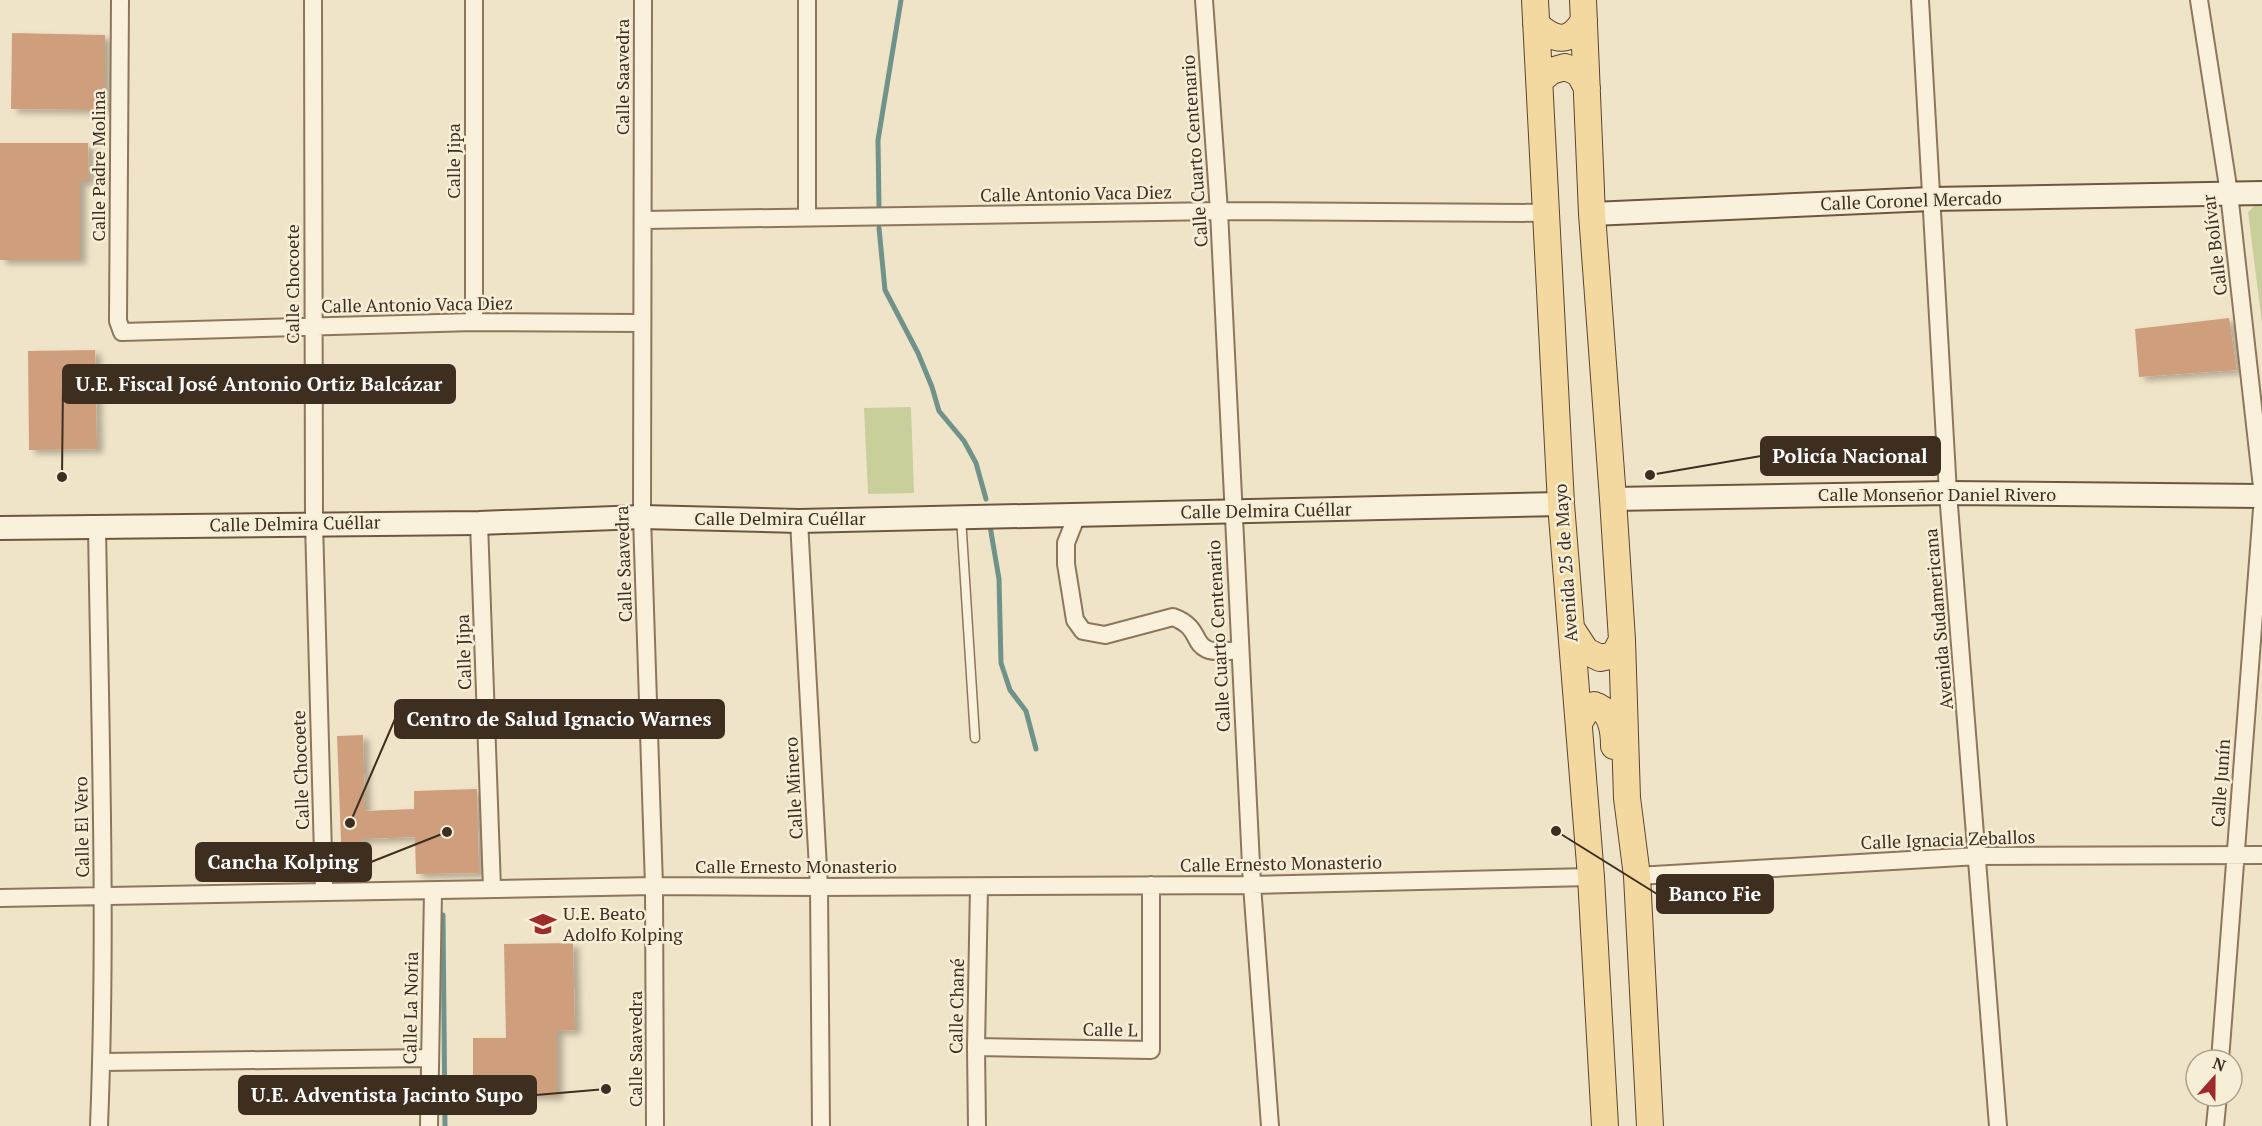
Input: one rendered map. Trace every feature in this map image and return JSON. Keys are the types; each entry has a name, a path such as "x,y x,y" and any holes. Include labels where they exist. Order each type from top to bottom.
{"main road":[{"path":"1536,12 1545,32 1556,37 1569,38 1577,32 1583,10"},
{"path":"1583,10 1592,214 1622,640 1627,798 1636,876 1650,1126"},
{"name":"Avenida 25 de Mayo","path":"1536,12 1561,504 1591,877 1605,1126"},
{"path":"1540,81 1551,71 1565,66 1579,73 1587,88"},
{"name":"Calle Coronel Mercado","path":"1592,214 1930,199 2262,193"},
{"name":"Calle Monseñor Daniel Rivero","path":"1613,499 1948,493 2262,496"},
{"name":"Calle Delmira Cuéllar","path":"0,528 479,523 642,518 799,521 1561,504"},
{"path":"1571,627 1587,651 1600,658 1614,655 1622,640"},
{"path":"1579,723 1586,711 1594,705 1602,707 1608,715 1614,736 1618,779 1627,798"}],"street":[{"name":"Calle Padre Molina","path":"120,0 118,321 122,332"},
{"name":"Calle Chocoete","path":"313,0 314,523 324,891"},
{"name":"Calle Jipa","path":"474,0 474,322"},
{"name":"Calle Saavedra","path":"643,0 644,220 640,323 642,518 654,886 656,1126"},
{"path":"807,0 807,217"},
{"name":"Calle Cuarto Centenario","path":"1204,0 1219,212 1252,885 1270,1126"},
{"name":"Avenida Sudamericana","path":"1920,0 1948,493 1998,1126"},
{"name":"Calle Bolívar","path":"2199,0 2229,193 2262,488"},
{"name":"Calle Antonio Vaca Diez","path":"644,220 1219,212 1546,213"},
{"name":"Calle Antonio Vaca Diez","path":"122,332 474,322 640,323"},
{"name":"Calle Junín","path":"2221,1048 2262,509"},
{"path":"1077,515 1066,543 1066,564 1075,621 1083,631 1105,635 1173,617 1184,621 1195,634 1199,645 1207,651 1218,653 1239,650"},
{"name":"Calle Minero","path":"799,521 819,887 821,1126"},
{"name":"Calle Jipa","path":"479,523 492,888"},
{"name":"Calle El Vero","path":"97,526 102,897 102,1062 99,1126"},
{"name":"Calle Ignacia Zeballos","path":"1636,876 1978,856 2262,855"},
{"name":"Calle Ernesto Monasterio","path":"0,898 654,886 1252,885 1591,877"},
{"name":"Calle L","path":"975,1047 1151,1050 1151,885"},
{"name":"Calle Chané","path":"977,1126 975,1047 979,887"},
{"name":"Calle La Noria","path":"429,1126 433,891"},
{"path":"102,1062 429,1058"},
{"path":"2215,1126 2216,1108"}],"lane":[{"path":"961,517 975,738"}],"green space":[{"path":"2257,203 2262,203 2262,323 2248,212"},
{"path":"911,407 914,493 868,494 864,408"}],"building":[{"path":"12,33 105,35 105,110 11,109"},
{"path":"0,143 88,143 89,181 80,181 80,260 0,260"},
{"path":"2229,318 2237,370 2139,377 2135,329"},
{"path":"95,350 97,449 29,450 28,351"},
{"path":"363,735 365,811 414,809 414,791 477,789 479,873 416,874 415,837 362,839 363,866 342,867 337,736"},
{"path":"573,943 575,1030 557,1031 557,1096 473,1095 473,1038 506,1038 504,944"}],"waterway":[{"path":"879,208 878,140 901,0"},
{"path":"879,228 885,290 918,353 939,411 964,441 976,463 986,499"},
{"path":"990,526 999,579 1001,663 1010,690 1026,711 1036,749"},
{"path":"443,915 445,1126"}],"place":[{"name":"Policía Nacional","path":"1650,475"},
{"name":"U.E. Fiscal José Antonio Ortiz Balcázar","path":"62,477"},
{"name":"Centro de Salud Ignacio Warnes","path":"350,823"},
{"name":"Banco Fie","path":"1556,831"},
{"name":"Cancha Kolping","path":"447,832"},
{"name":"U.E. Beato Adolfo Kolping","path":"543,924"},
{"name":"U.E. Adventista Jacinto Supo","path":"606,1089"}]}
